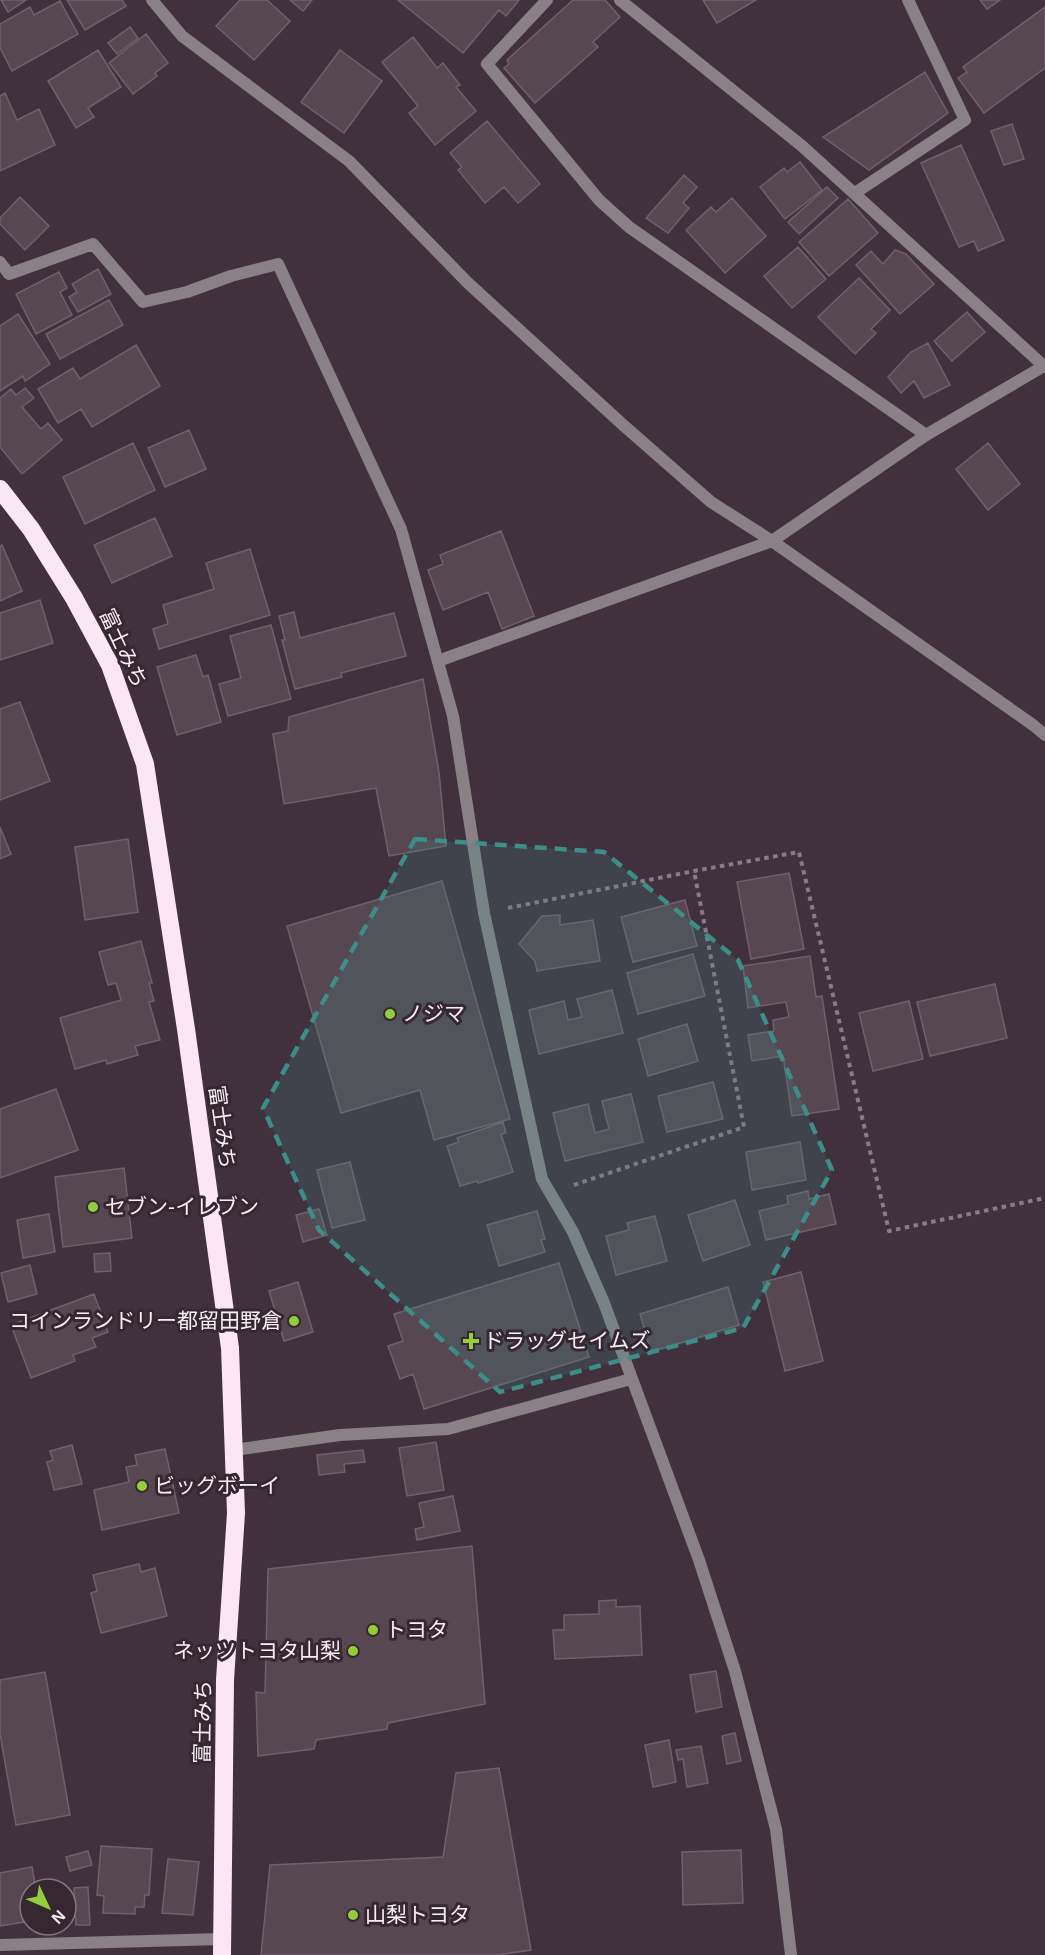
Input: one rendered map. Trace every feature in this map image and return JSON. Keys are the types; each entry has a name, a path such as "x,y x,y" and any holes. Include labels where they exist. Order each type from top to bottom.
{"highway":[{"name":"富士みち","path":"0,489 37,538 74,598 110,665 145,764 186,1029 230,1348 236,1513 225,1680 222,1947"}],"street":[{"path":"152,0 182,36 349,161 468,283 711,502 772,541 1045,735"},
{"path":"547,0 487,64 598,200 629,227 926,435"},
{"path":"438,661 772,541 926,435 1045,367 802,146 620,0"},
{"path":"855,193 966,120 908,0"},
{"path":"0,262 9,274 93,244 143,302 187,292 231,276 278,264 401,529 453,716 484,913 542,1179 573,1232 604,1303 699,1560 735,1671 776,1829 791,1955"},
{"path":"234,1450 340,1435 448,1429 631,1379"},
{"path":"0,1945 222,1947"}],"path":[{"path":"484,913 799,852 889,1231 1045,1198"},
{"path":"550,1193 744,1127 694,871"}],"highlighted area":[{"path":"415,839 604,852 738,960 832,1170 743,1328 500,1392 319,1230 263,1108"}],"building":[{"path":"1,0 26,0 8,12"},
{"path":"67,0 122,0 126,6 85,30"},
{"path":"240,0 267,0 290,21 254,60 216,26"},
{"path":"290,0 312,0 303,11"},
{"path":"398,0 519,0 506,16 499,10 463,53"},
{"path":"573,0 605,0 620,17 593,42 598,47 535,103 504,68 509,64 507,60"},
{"path":"703,0 756,0 717,23"},
{"path":"980,0 1000,0 987,9"},
{"path":"60,1 78,34 12,71 0,48 0,24 30,7 34,15"},
{"path":"1045,7 1045,68 984,113 958,78 967,72 963,67"},
{"path":"130,27 138,38 117,54 108,43"},
{"path":"146,34 168,63 155,73 157,76 133,94 109,63"},
{"path":"413,37 437,68 443,63 460,85 456,87 476,111 435,145 409,113 418,106 382,62"},
{"path":"98,50 121,87 88,108 94,117 76,128 48,81"},
{"path":"340,50 382,81 344,133 301,102"},
{"path":"925,72 948,113 869,170 823,137"},
{"path":"5,93 17,120 39,109 55,145 0,171 0,96"},
{"path":"487,121 540,184 518,203 504,187 485,203 458,170 462,167 450,153"},
{"path":"1012,124 1024,159 1004,165 991,131"},
{"path":"961,145 1004,240 978,251 974,241 959,247 921,163"},
{"path":"800,162 822,190 785,219 760,187 784,168 787,172"},
{"path":"684,175 697,187 683,203 689,208 668,233 646,218"},
{"path":"827,187 838,198 799,234 788,222"},
{"path":"20,197 49,226 25,250 0,224 0,218"},
{"path":"732,198 766,236 725,273 686,230 711,207 716,212"},
{"path":"848,199 878,233 829,276 799,242"},
{"path":"798,247 826,279 792,308 764,276"},
{"path":"895,250 906,254 934,284 900,314 856,265 871,251 883,264"},
{"path":"98,269 111,294 78,312 69,297 77,292 72,284"},
{"path":"59,272 67,288 60,292 72,315 36,334 16,294"},
{"path":"859,278 890,310 871,329 876,333 855,354 818,317"},
{"path":"109,300 123,325 60,359 46,334"},
{"path":"967,312 985,332 952,361 934,341"},
{"path":"18,314 50,364 25,381 23,376 0,391 0,326"},
{"path":"928,343 950,385 924,398 914,381 901,393 888,377 911,352"},
{"path":"136,345 160,386 92,427 81,409 58,423 38,389 73,368 80,379"},
{"path":"25,388 34,398 22,407 41,429 48,423 62,440 22,474 0,447 0,398 11,389 16,395"},
{"path":"189,430 206,469 165,487 148,448"},
{"path":"133,443 155,490 85,524 63,477"},
{"path":"988,443 1020,484 988,510 956,469"},
{"path":"155,518 172,556 112,583 94,545"},
{"path":"501,531 534,616 502,629 488,592 443,610 428,570 443,564 440,555"},
{"path":"2,545 22,591 0,601 0,546"},
{"path":"250,549 270,615 159,649 153,629 168,624 163,605 214,589 206,563"},
{"path":"40,600 53,643 0,660 0,613"},
{"path":"294,612 300,638 394,613 406,656 341,673 342,677 295,689 282,640 285,640 279,616"},
{"path":"271,625 291,699 228,716 219,684 241,678 230,636"},
{"path":"196,655 203,677 208,675 221,722 177,735 157,667"},
{"path":"423,679 439,772 446,846 389,856 376,788 284,804 273,734 288,731 289,717"},
{"path":"20,702 50,781 0,800 0,709"},
{"path":"0,827 11,854 0,859"},
{"path":"128,839 138,912 85,920 75,847"},
{"path":"789,873 804,949 751,959 737,882"},
{"path":"442,881 510,1119 434,1140 420,1090 341,1113 287,926"},
{"path":"685,900 697,946 633,962 621,917"},
{"path":"560,915 560,925 593,920 600,961 537,971 535,961 519,944 542,916"},
{"path":"141,941 152,983 149,983 154,1001 149,1002 160,1040 135,1046 138,1055 107,1064 106,1060 75,1069 60,1018 121,1000 116,983 108,985 99,952"},
{"path":"693,954 705,996 638,1014 627,973"},
{"path":"810,956 816,997 822,996 839,1109 792,1116 783,1056 752,1061 748,1035 774,1031 773,1020 789,1017 786,1002 748,1008 743,966"},
{"path":"995,984 1007,1038 930,1056 917,1002"},
{"path":"612,990 623,1033 539,1054 529,1010 564,1001 568,1020 582,1017 577,999"},
{"path":"909,1001 923,1059 873,1071 859,1013"},
{"path":"687,1024 698,1061 648,1076 638,1039"},
{"path":"713,1082 723,1119 667,1132 658,1096"},
{"path":"56,1089 78,1150 0,1178 0,1109"},
{"path":"631,1094 643,1142 565,1161 553,1113 588,1104 595,1133 609,1129 602,1101"},
{"path":"503,1122 506,1133 501,1134 513,1172 460,1186 447,1146 459,1142 457,1138"},
{"path":"800,1142 806,1180 752,1190 746,1152"},
{"path":"350,1162 365,1220 332,1228 317,1170"},
{"name":"セブン-イレブン","path":"124,1168 132,1238 63,1247 55,1177"},
{"path":"808,1191 809,1199 829,1194 836,1224 766,1240 759,1211 788,1204 787,1196"},
{"path":"735,1200 750,1245 703,1261 688,1215"},
{"path":"319,1209 327,1235 303,1242 296,1215"},
{"path":"537,1211 545,1239 541,1240 545,1252 499,1266 487,1225"},
{"path":"49,1214 55,1252 23,1258 17,1220"},
{"path":"655,1216 667,1261 616,1275 606,1236 629,1230 627,1223"},
{"path":"110,1253 111,1271 95,1272 94,1254"},
{"path":"559,1263 589,1357 424,1409 413,1374 400,1379 388,1346 403,1341 394,1314"},
{"path":"30,1265 37,1294 8,1302 1,1273"},
{"path":"801,1272 823,1361 785,1371 763,1282"},
{"path":"298,1282 313,1332 284,1341 269,1291"},
{"path":"728,1287 739,1325 651,1352 640,1314"},
{"path":"94,1294 108,1332 92,1338 96,1347 73,1355 75,1361 31,1378 11,1325"},
{"path":"436,1442 444,1490 407,1496 399,1448"},
{"path":"72,1445 82,1484 54,1490 47,1462 53,1460 50,1451"},
{"name":"ビッグボーイ","path":"165,1449 179,1513 102,1530 94,1490 129,1482 126,1467 137,1465 135,1455"},
{"path":"363,1450 365,1462 344,1464 345,1472 319,1475 317,1455"},
{"path":"453,1496 460,1531 417,1540 415,1529 424,1527 419,1503"},
{"name":"トヨタ","path":"472,1546 485,1704 388,1723 387,1729 316,1740 314,1749 258,1756 256,1692 265,1693 268,1569"},
{"path":"139,1564 141,1572 155,1568 167,1616 101,1633 91,1593 97,1591 93,1575"},
{"path":"616,1600 616,1607 640,1606 642,1655 555,1659 553,1630 564,1630 564,1615 599,1614 599,1601"},
{"path":"716,1671 722,1707 696,1712 690,1675"},
{"path":"45,1672 70,1815 16,1825 0,1734 0,1680"},
{"path":"735,1733 741,1761 727,1764 722,1736"},
{"path":"669,1740 676,1782 653,1787 645,1745"},
{"path":"701,1746 708,1783 687,1787 683,1759 678,1760 676,1750"},
{"path":"499,1768 531,1950 497,1955 261,1955 270,1865 443,1857 456,1773"},
{"path":"101,1846 152,1849 149,1895 145,1895 144,1907 135,1907 135,1914 103,1913 104,1896 97,1895"},
{"path":"741,1850 743,1903 683,1905 682,1852"},
{"path":"88,1851 92,1865 70,1871 66,1857"},
{"path":"168,1859 199,1862 193,1915 162,1913"},
{"path":"32,1867 34,1877 18,1877 18,1923 0,1926 0,1873"},
{"path":"88,1887 90,1925 78,1925 78,1888"}],"place":[{"name":"ノジマ","path":"390,1014"},
{"name":"セブン-イレブン","path":"93,1207"},
{"name":"コインランドリー都留田野倉","path":"294,1321"},
{"name":"ドラッグセイムズ","path":"471,1341"},
{"name":"ビッグボーイ","path":"142,1486"},
{"name":"トヨタ","path":"373,1630"},
{"name":"ネッツトヨタ山梨","path":"353,1651"},
{"name":"山梨トヨタ","path":"353,1915"}]}
